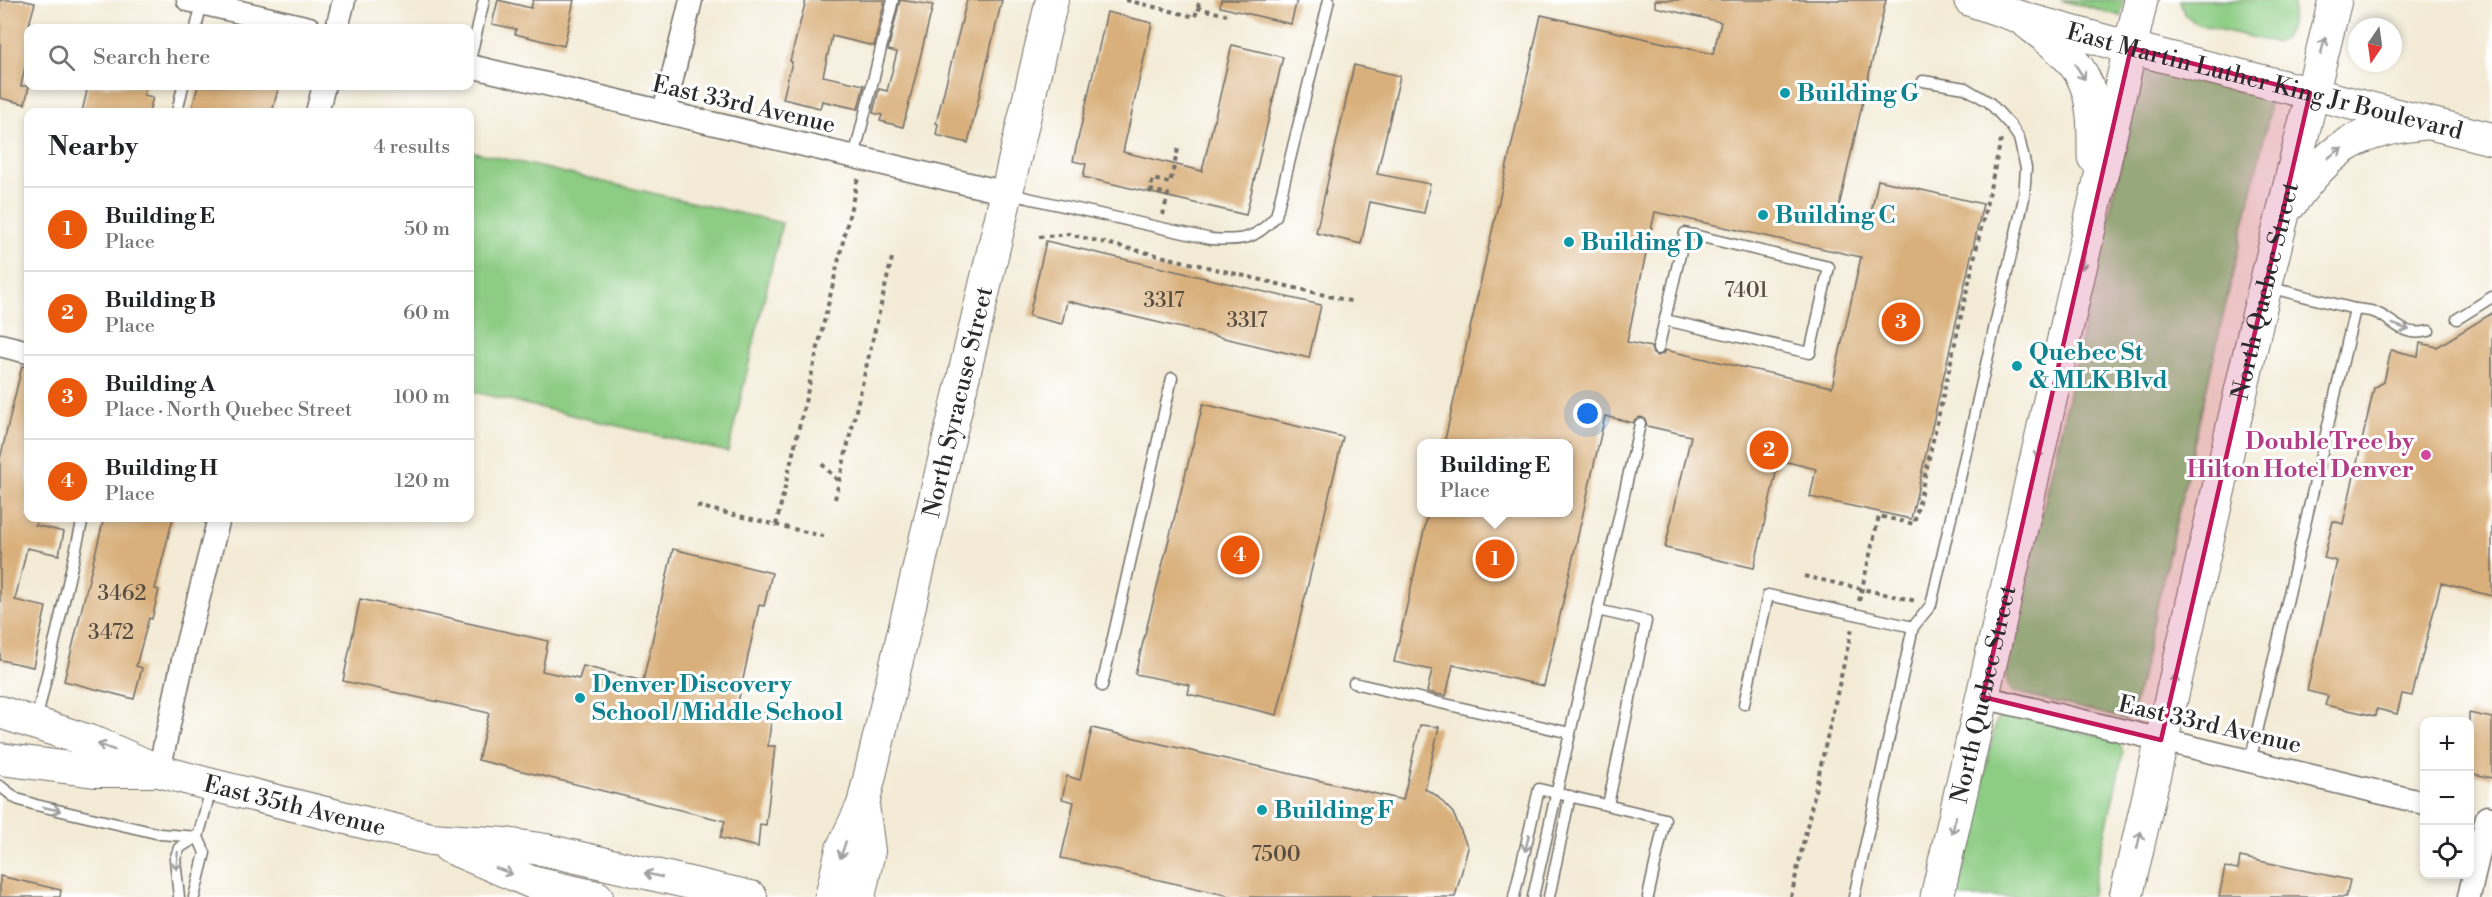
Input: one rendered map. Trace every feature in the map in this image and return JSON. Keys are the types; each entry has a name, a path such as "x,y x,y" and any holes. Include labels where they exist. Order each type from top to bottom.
{"main road":[{"name":"North Quebec Street","path":"1937,897 2141,0"},
{"name":"North Quebec Street","path":"2126,897 2265,286 2310,93 2335,0"},
{"path":"2022,18 2064,53 2078,68 2086,82 2093,117 2096,204"},
{"path":"2283,212 2304,183 2333,153 2364,135 2382,129 2426,123"}],"street":[{"path":"338,24 344,0"},
{"path":"664,112 691,0"},
{"name":"North Syracuse Street","path":"831,897 842,849 863,805 1052,0"},
{"name":"East Martin Luther King Jr Boulevard","path":"1970,0 2022,18 2131,48 2492,139"},
{"path":"198,1 293,24"},
{"name":"East 33rd Avenue","path":"474,67 1006,193"},
{"path":"318,108 323,90"},
{"path":"0,345 24,351"},
{"path":"159,771 185,651 218,522"},
{"name":"East 33rd Avenue","path":"1983,697 2420,802"},
{"name":"East 35th Avenue","path":"0,712 99,744 159,771 431,839 531,882 597,897"},
{"name":"East 35th Avenue","path":"0,759 121,773 159,771"},
{"name":"North Syracuse Street","path":"859,897 869,851 863,805"},
{"path":"2469,897 2483,816"},
{"name":"East 35th Avenue","path":"431,839 506,844 546,850 751,897"}],"lane":[{"path":"474,43 484,0"},
{"path":"858,158 893,0"},
{"path":"1006,193 1210,239 1237,241 1261,232 1276,216 1329,0"},
{"path":"196,24 198,1"},
{"path":"1854,897 1913,627 1931,605 2025,198 2026,168 2019,138 1989,102 1965,88 1923,81"},
{"path":"178,108 182,90"},
{"path":"1658,349 1685,233 1829,267 1810,353 1665,320"},
{"path":"2265,286 2376,313 2396,327 2413,331 2429,331"},
{"path":"2457,319 2492,297"},
{"path":"2250,762 2355,309"},
{"path":"1102,686 1172,378"},
{"path":"1533,897 1640,424"},
{"path":"36,723 82,522"},
{"path":"1744,704 1768,595 1913,627"},
{"path":"1597,610 1646,621 1608,805"},
{"path":"1354,683 1569,733"},
{"path":"194,897 205,853 198,837 212,785"},
{"path":"0,786 16,799 36,805 160,834 198,837"},
{"path":"1514,897 1539,789 1665,819 1648,897"},
{"path":"1549,897 1570,796"},
{"path":"179,897 174,859 178,848 198,837"}],"path":[{"path":"1126,0 1195,17 1200,0"},
{"path":"1197,8 1227,15"},
{"path":"1791,897 1879,516 1914,524 2002,138"},
{"path":"1160,227 1168,195 1150,190 1153,179 1170,183 1179,145"},
{"path":"776,525 858,158"},
{"path":"1039,237 1068,234 1354,302"},
{"path":"835,499 892,258"},
{"path":"822,464 839,483"},
{"path":"697,506 826,537"},
{"path":"1804,576 1931,605"}],"highlighted area":[{"path":"2131,48 2310,93 2161,740 1983,697"}],"green space":[{"path":"2060,0 2124,0 2121,16"},
{"path":"2180,0 2295,0 2288,32 2275,43 2197,24 2184,14"},
{"path":"2147,69 2262,97 2269,102 2269,115 2133,711 2130,717 2125,719 2014,692 2008,685 2006,675 2140,77"},
{"path":"474,152 782,223 728,452 474,392"},
{"path":"2009,714 2117,741 2121,746 2123,753 2091,897 1957,897 1996,722 2000,716"}],"building":[{"path":"0,0 22,0 35,3 29,24 24,24 24,71 21,86 24,86 24,90 28,90 25,104 0,98"},
{"path":"498,0 531,8 533,0 574,0 564,46 515,34 516,29 492,24"},
{"path":"806,0 885,0 874,46 832,36 823,76 864,85 858,109 822,101 820,108 783,99"},
{"path":"900,0 933,5 903,127 880,121 882,115 873,113 879,89 887,91 897,52 888,50"},
{"path":"967,0 1002,0 968,143 936,135 938,124 936,123"},
{"path":"1221,0 1297,0 1291,24 1220,7"},
{"path":"1655,0 1886,0 1838,211 1870,218 1878,180 1983,204 1911,519 1810,497 1816,469 1779,460 1754,568 1665,548 1691,436 1647,426 1645,419 1641,417 1635,419 1633,423 1605,416 1544,686 1453,665 1446,696 1427,692 1432,670 1394,662 1427,517 1573,517 1573,439 1445,439 1541,15 1713,54 1721,22 1655,7","holes":["1655,212 1861,257 1832,387 1665,350 1663,354 1657,356 1653,354 1651,347 1627,342"]},
{"path":"1107,12 1152,23 1123,152 1202,171 1232,45 1283,57 1246,215 1083,177 1086,164 1073,161"},
{"path":"1354,65 1400,76 1377,174 1430,184 1424,213 1370,202 1361,244 1316,233"},
{"path":"87,90 145,90 144,95 153,97 150,108 83,108"},
{"path":"197,90 278,90 273,108 192,108"},
{"path":"1046,241 1321,305 1309,358 1067,301 1062,324 1029,316"},
{"name":"DoubleTree by Hilton Hotel Denver","path":"2492,313 2492,596 2441,583 2412,696 2402,694 2397,714 2377,709 2376,716 2325,705 2328,696 2307,691 2337,561 2324,558 2333,521 2343,524 2374,388 2384,382 2391,350 2418,356 2420,343 2437,347"},
{"path":"22,366 24,366 24,522 36,522 35,525 64,532 59,555 27,548 15,600 46,607 33,667 0,660 0,459"},
{"path":"1203,404 1343,437 1277,715 1188,694 1190,685 1135,674"},
{"path":"103,522 172,522 155,589 159,590 152,619 149,618 136,666 142,668 134,699 64,681"},
{"name":"Denver Discovery School / Middle School","path":"673,549 772,573 764,606 759,605 737,707 772,715 768,746 775,746 766,825 760,824 758,847 720,838 725,821 478,760 489,713 343,681 360,599 548,641 542,671 579,679 583,666 643,681"},
{"path":"2469,713 2492,718 2492,778 2474,774 2474,717 2469,717"},
{"name":"Building F","path":"1420,725 1439,727 1425,789 1436,795 1453,813 1468,848 1455,897 1235,897 1061,858 1074,802 1062,799 1067,776 1080,780 1092,728 1403,800"},
{"path":"2240,857 2350,880 2346,897 2219,897 2225,867 2238,869"},
{"path":"0,876 61,890 60,897 0,897"}],"place":[{"name":"Building G","path":"1785,93"},
{"name":"Building C","path":"1763,215"},
{"name":"Building D","path":"1569,242"},
{"name":"Building A","path":"1901,322"},
{"name":"Quebec St & MLK Blvd","path":"2017,366"},
{"name":"Building B","path":"1769,450"},
{"name":"DoubleTree by Hilton Hotel Denver","path":"2426,455"},
{"name":"Building H","path":"1240,555"},
{"name":"Building E","path":"1495,559"},
{"name":"Denver Discovery School / Middle School","path":"580,698"},
{"name":"Building F","path":"1262,810"}]}
